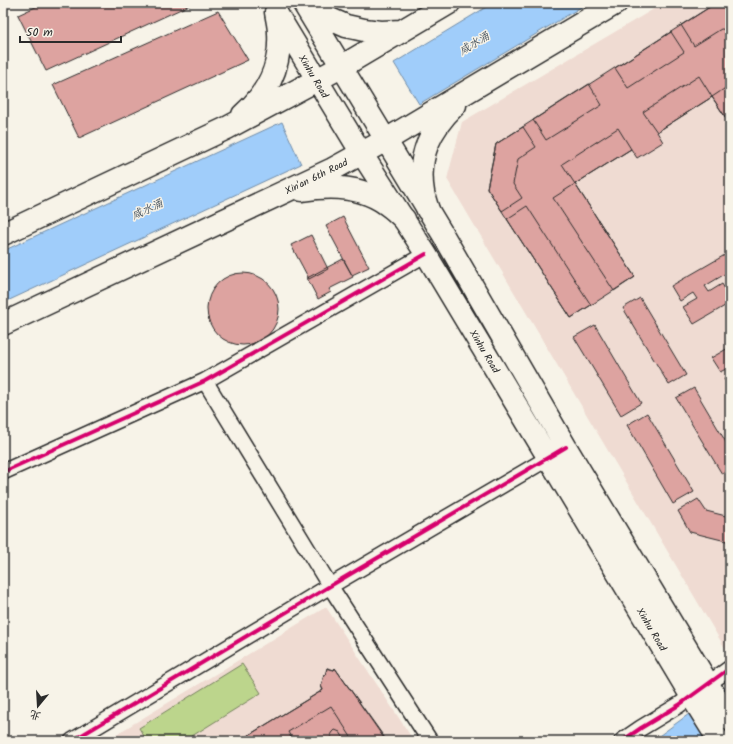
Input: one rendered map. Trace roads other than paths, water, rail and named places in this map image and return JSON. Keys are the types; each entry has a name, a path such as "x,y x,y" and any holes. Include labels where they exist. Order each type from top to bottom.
{"main road":[{"name":"Xinhu Road","path":"303,3 428,210 558,453"},
{"path":"306,3 330,20 346,26 381,32 402,31"},
{"path":"3,234 227,128 341,67 450,3"},
{"name":"Xin'an 6th Road","path":"3,324 333,170 616,3"},
{"name":"Xinhu Road","path":"273,7 362,154 426,254 558,453 702,693"},
{"path":"227,128 249,109 262,94 275,70 280,45 279,31 273,7"},
{"path":"428,210 421,179 424,152 428,140 450,110 473,87"},
{"path":"285,192 326,187 355,189 365,192 388,205 404,219"},
{"path":"702,693 730,720"},
{"path":"702,693 719,741"}],"street":[{"path":"3,472 204,381 426,254"},
{"path":"204,381 330,586 430,741"},
{"path":"72,741 330,586 558,453"},
{"path":"622,741 679,705 702,693 730,668"}],"water":[{"name":"咸水涌","path":"493,3 588,3 419,104 394,63"},
{"name":"咸水涌","path":"282,122 301,164 3,303 3,251"},
{"path":"730,684 730,741 652,741"}]}
